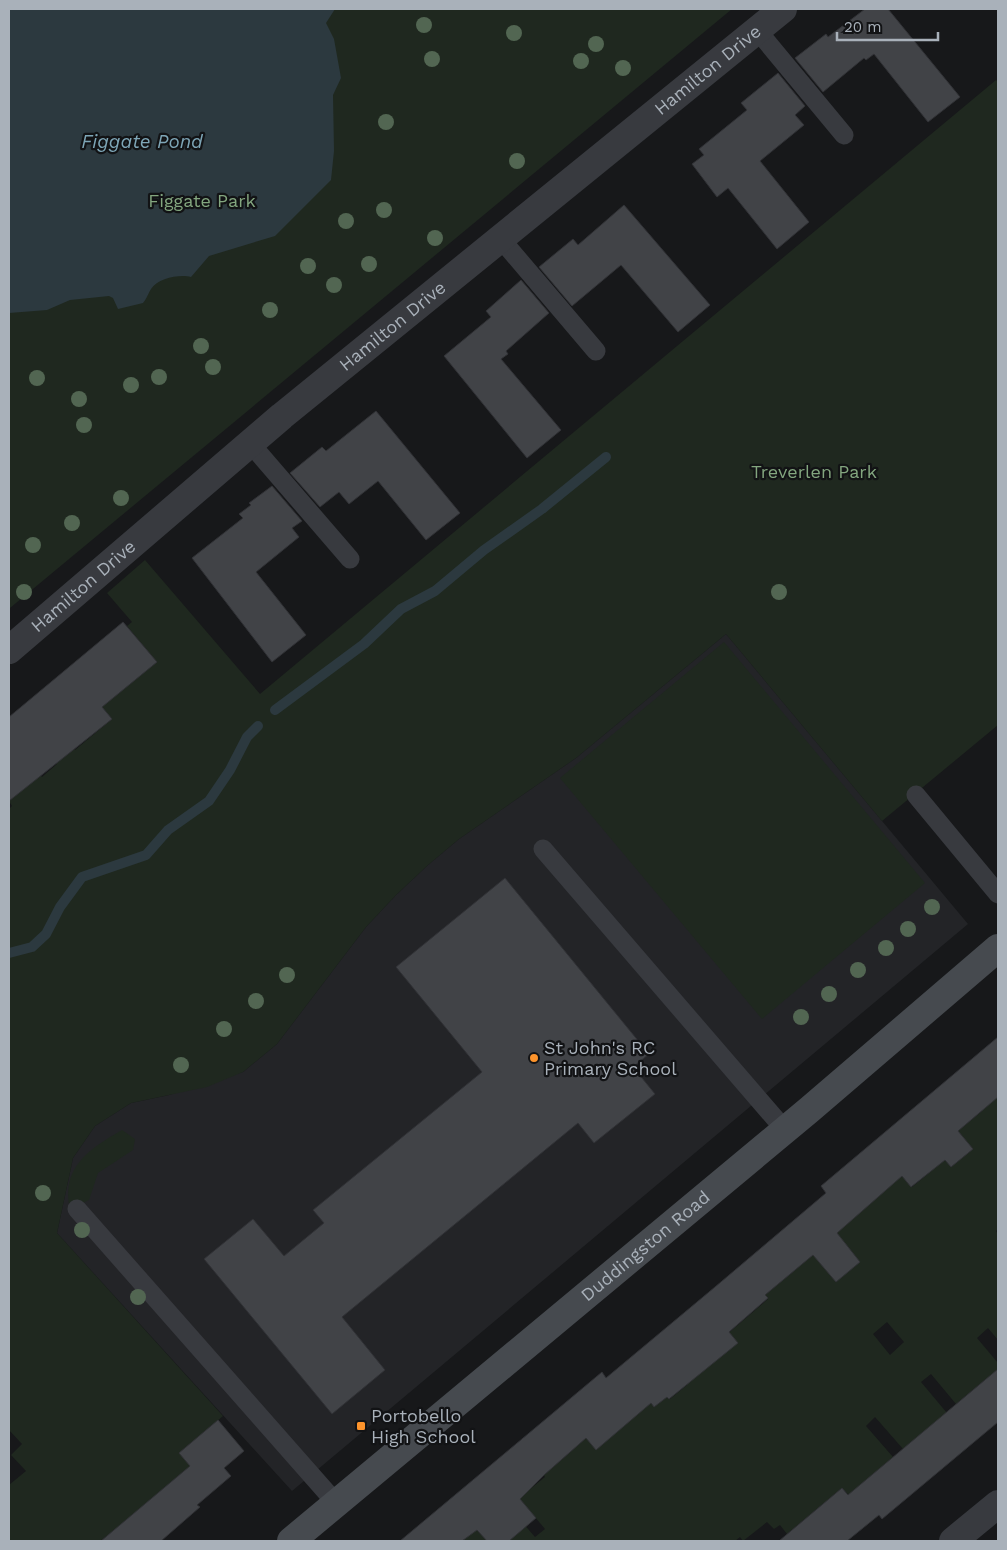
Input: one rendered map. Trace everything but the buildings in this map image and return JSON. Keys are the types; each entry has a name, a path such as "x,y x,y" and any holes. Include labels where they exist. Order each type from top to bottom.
{"street":[{"name":"Hamilton Drive","path":"9,650 250,443 783,9"},
{"name":"Duddingston Road","path":"291,1541 785,1130 998,948"},
{"path":"953,1541 998,1504"}],"lane":[{"path":"757,30 844,135"},
{"path":"500,238 596,351"},
{"path":"250,443 350,559"},
{"path":"916,795 998,894"},
{"path":"543,849 785,1130"},
{"path":"77,1209 336,1503"}],"shaded area":[{"name":"St John's RC Primary School","path":"726,634 968,924 292,1491 57,1233 73,1158 95,1126 131,1103 169,1095 243,1072 277,1044 366,927 428,865 459,839 576,758"}],"green space":[{"name":"Figgate Park","path":"9,9 732,9 10,608"},
{"name":"Treverlen Park","path":"996,80 998,82 998,725 882,821 726,634 576,758 459,839 428,865 366,927 277,1044 243,1072 207,1087 131,1103 95,1126 73,1158 57,1233 223,1416 180,1453 195,1472 100,1541 9,1541 9,1485 26,1471 11,1455 22,1444 9,1430 9,809 12,806 9,801 20,792 33,765 42,777 57,764 20,718 65,738 75,750 112,719 74,673 91,659 119,693 157,662 127,626 132,622 107,593 145,560 260,694"},
{"path":"724,642 925,883 762,1019 560,778"},
{"path":"998,1091 998,1229 996,1231 998,1234 998,1340 988,1328 977,1338 998,1363 998,1369 956,1404 931,1374 921,1382 947,1413 903,1449 875,1417 866,1426 893,1457 849,1495 842,1488 787,1534 780,1525 774,1529 767,1522 743,1541 740,1537 735,1541 509,1541 510,1532 522,1522 535,1537 545,1529 519,1498 545,1477 544,1475 586,1438 596,1449 648,1400 654,1407 667,1397 670,1399 687,1385 676,1371 732,1330 768,1299 765,1295 813,1255 860,1262 849,1248 834,1242 840,1237 834,1229 862,1211 900,1173 912,1187 929,1173 917,1159 935,1149 951,1167 973,1149 958,1131 982,1111 979,1107","holes":["887,1322 904,1342 890,1355 873,1334"]},
{"path":"122,1130 135,1139 133,1150 98,1173 89,1200 70,1209 68,1194 74,1170 89,1152"},
{"path":"476,1529 487,1541 462,1541"}],"water":[{"name":"Figgate Pond","path":"9,9 335,9 326,23 334,39 341,78 333,95 334,151 331,180 275,236 209,256 191,277 175,277 154,285 143,303 118,309 113,298 109,296 70,300 47,310 9,313"}],"waterway":[{"path":"275,710 364,644 401,609 435,591 484,550 542,509 606,457"},
{"path":"9,953 32,947 46,934 60,907 82,877 146,855 168,830 209,801 230,770 247,737 258,726"}],"place":[{"name":"St John's RC Primary School","path":"534,1058"},
{"name":"Portobello High School","path":"361,1426"}]}
